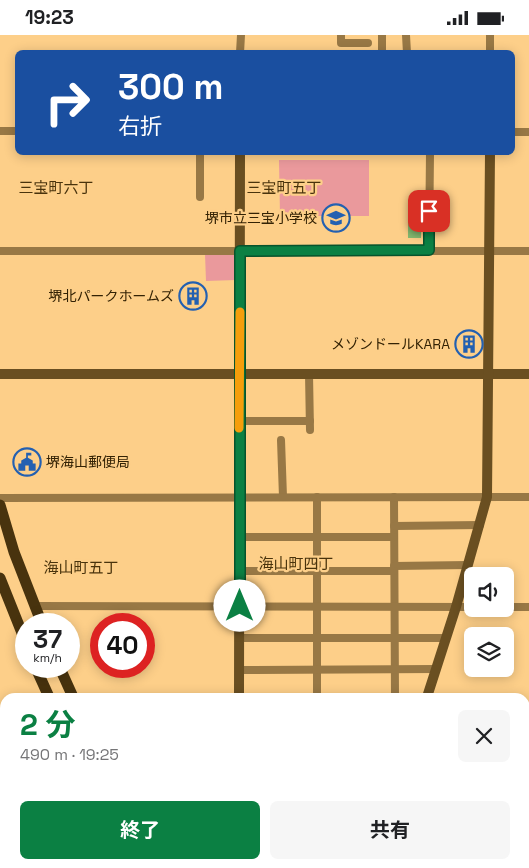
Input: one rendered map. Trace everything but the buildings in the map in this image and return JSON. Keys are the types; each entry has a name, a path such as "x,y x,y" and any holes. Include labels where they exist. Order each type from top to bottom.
{"main road":[{"path":"0,505 14,552 38,613"},
{"path":"0,577 15,615"},
{"path":"41,678 46,693"},
{"path":"64,678 71,693"}],"street":[{"path":"240,50 241,35"},
{"path":"341,35 341,43 368,43"},
{"path":"382,35 382,50"},
{"path":"406,35 407,50"},
{"path":"490,35 490,50"},
{"path":"0,131 15,131"},
{"path":"515,132 529,132"},
{"path":"200,155 200,197"},
{"path":"239,693 240,155"},
{"path":"429,250 430,155"},
{"path":"428,693 456,607 487,497 490,155"},
{"path":"0,251 529,251"},
{"path":"0,374 529,374"},
{"path":"309,374 310,430"},
{"path":"239,421 310,421"},
{"path":"281,440 283,497"},
{"path":"317,497 317,693"},
{"path":"394,497 395,693"},
{"path":"0,498 529,497"},
{"path":"394,526 480,525"},
{"path":"239,537 394,537"},
{"path":"239,571 394,569 468,565"},
{"path":"35,606 464,607"},
{"path":"514,607 529,607"},
{"path":"240,638 446,638"},
{"path":"239,670 436,669"}],"shaded area":[{"path":"279,160 369,160 369,216 280,216"},
{"path":"408,208 421,208 421,238 408,238"},
{"path":"205,254 233,254 236,256 236,280 206,281"}],"slow traffic":[{"path":"239,428 240,312"}],"place":[{"name":"堺市立三宝小学校","path":"336,218"},
{"name":"堺北パークホームズ","path":"193,296"},
{"name":"メゾンドールKARA","path":"469,344"},
{"name":"堺海山郵便局","path":"27,462"}],"district":[{"name":"三宝町六丁","path":"56,187"},
{"name":"三宝町五丁","path":"284,187"},
{"name":"海山町四丁","path":"296,563"},
{"name":"海山町五丁","path":"81,567"}],"route":[{"path":"240,606 240,251 429,250 429,211"}]}
